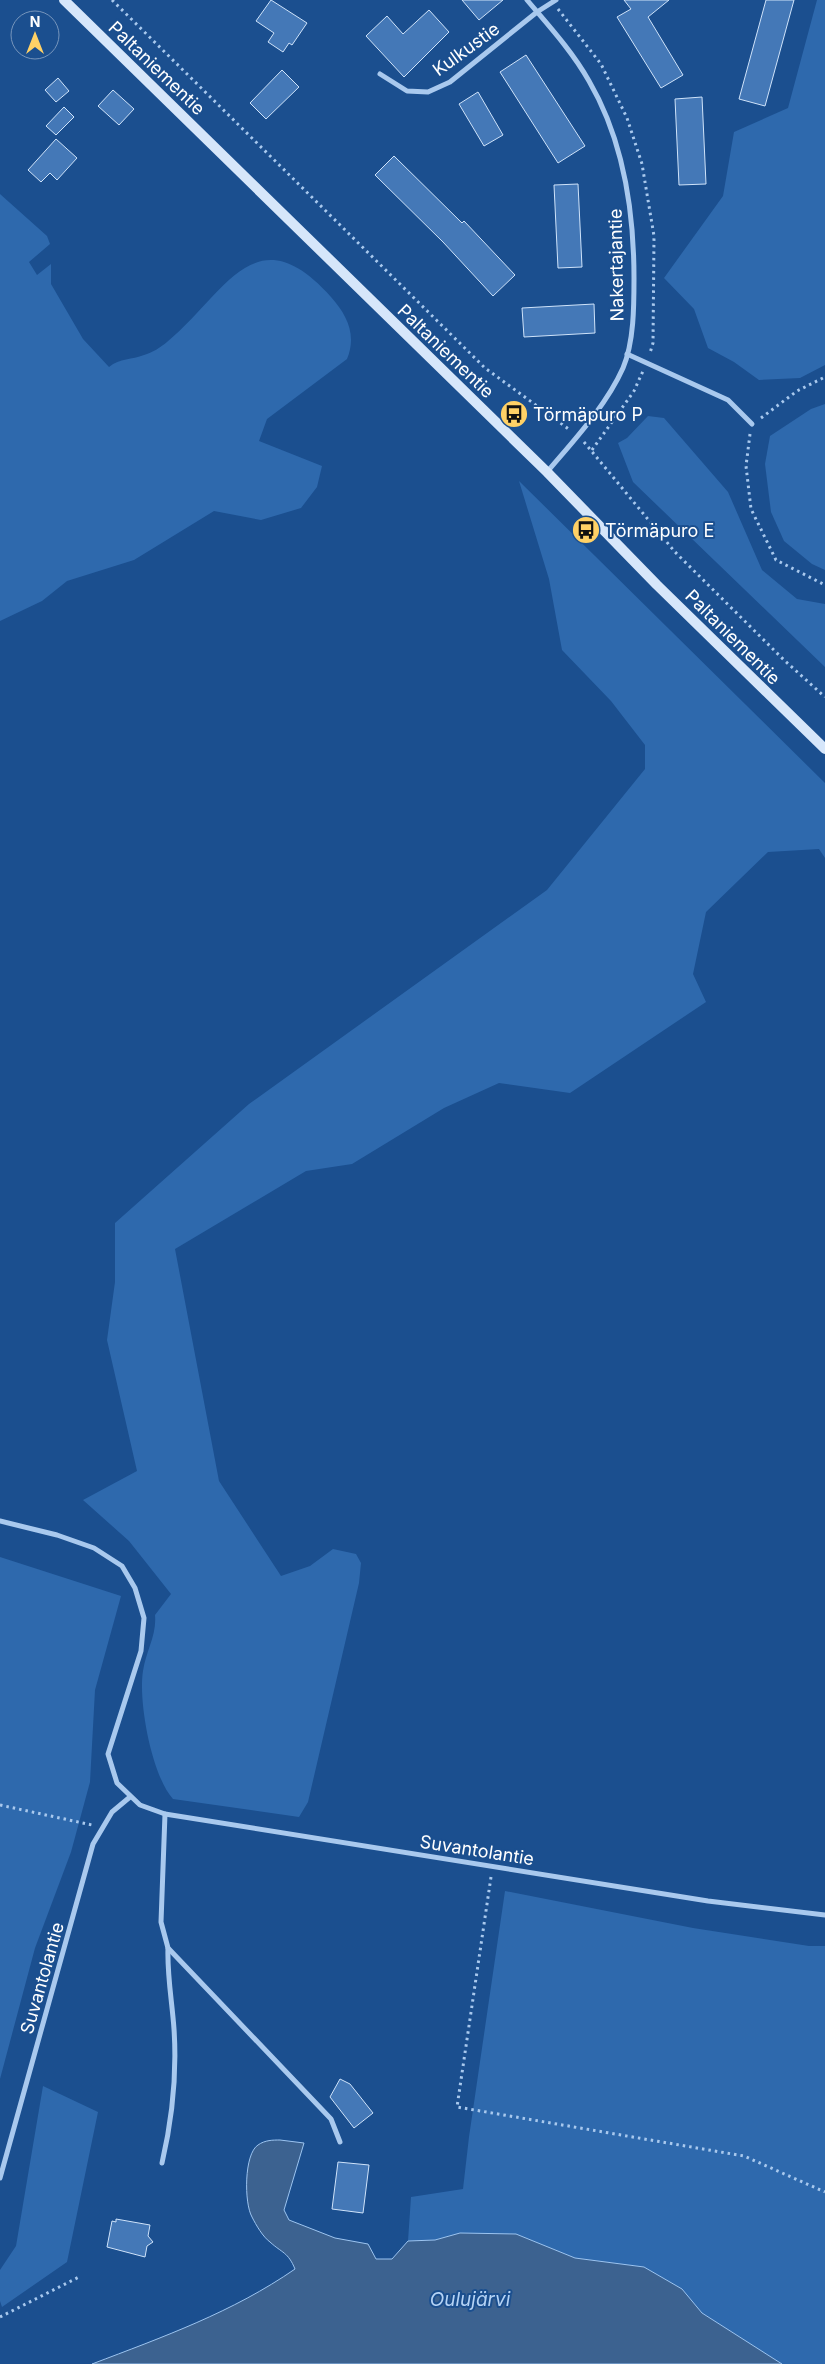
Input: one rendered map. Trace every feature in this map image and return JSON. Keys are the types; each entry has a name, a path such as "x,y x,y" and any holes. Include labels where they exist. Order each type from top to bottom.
{"street":[{"name":"Paltaniementie","path":"64,0 547,472 657,585 825,748"},
{"name":"Nakertajantie","path":"527,0 565,45 589,81 604,111 617,146 627,183 633,240 634,292 627,354 623,368 577,436 547,472"},
{"name":"Kulkustie","path":"380,74 407,91 428,92 450,82 537,12 556,0"},
{"path":"627,354 728,400 752,424"},
{"name":"Suvantolantie","path":"0,1521 57,1535 94,1548 122,1566 135,1588 144,1618 141,1650 108,1754 117,1783 140,1805 166,1814 492,1867 708,1900 825,1915"},
{"name":"Suvantolantie","path":"0,2178 93,1844 112,1812 130,1797"},
{"path":"162,2163 168,2136 174,2084 174,2030 167,1968 168,1948 160,1922 166,1814"},
{"path":"168,1948 331,2119 340,2142"}],"path":[{"path":"112,0 485,368 577,436 592,450 675,552 784,660 825,697"},
{"path":"825,377 797,391 752,424 746,466 751,509 776,560 825,585"},
{"path":"0,1805 87,1822 102,1829"},
{"path":"492,1867 457,2107 744,2156 825,2192"},
{"path":"0,2317 79,2277"}],"shaded area":[{"path":"817,0 825,0 825,365 800,378 759,380 734,362 708,348 694,309 664,278 723,196 734,132 788,108"},
{"path":"0,194 47,236 50,244 29,262 37,275 51,264 51,284 83,339 109,367 117,362 140,357 162,346 188,323 224,284 242,270 261,261 281,261 305,273 331,297 342,311 349,326 351,342 347,359 267,419 259,441 322,466 317,487 301,508 261,520 214,511 134,560 67,581 42,601 0,621"},
{"path":"825,404 825,570 812,564 784,541 771,512 765,464 770,436 811,409"},
{"path":"648,416 664,418 728,492 762,570 797,599 825,604 825,667 633,482 618,443 627,438"},
{"path":"519,481 825,783 825,858 819,849 768,852 706,912 693,974 706,1002 570,1093 499,1083 444,1108 352,1164 306,1171 175,1249 219,1481 281,1576 310,1566 333,1549 356,1554 361,1563 359,1583 308,1802 299,1817 173,1799 165,1788 153,1757 145,1719 142,1684 144,1664 153,1636 155,1615 171,1594 129,1541 83,1500 137,1471 107,1340 115,1282 115,1223 249,1104 547,890 645,769 645,745 611,701 562,650 549,579"},
{"path":"0,1557 121,1596 95,1690 90,1782 71,1852 35,1948 0,2079"},
{"path":"505,1891 693,1928 809,1946 825,1946 825,2364 782,2364 702,2313 682,2289 644,2267 575,2258 516,2234 460,2233 435,2240 408,2241 411,2197 463,2189"},
{"path":"43,2086 98,2112 67,2262 2,2307 0,2301 0,2270 16,2246"}],"water":[{"name":"Oulujärvi","path":"280,2140 304,2143 284,2210 289,2220 335,2238 368,2244 376,2259 392,2259 408,2241 435,2240 460,2233 516,2234 575,2258 644,2267 682,2289 702,2313 782,2364 92,2364 222,2311 295,2269 287,2256 267,2240 249,2210 247,2179 253,2150 263,2142"}],"building":[{"path":"271,0 307,23 292,45 289,43 283,52 268,42 274,33 256,21"},
{"path":"462,0 503,0 479,20"},
{"path":"624,0 669,0 648,17 683,75 661,88 617,17 631,9"},
{"path":"766,0 794,0 765,106 739,99"},
{"path":"429,10 449,32 404,77 366,36 387,16 403,34"},
{"path":"526,55 585,146 558,163 500,72"},
{"path":"282,70 299,87 266,119 250,103"},
{"path":"58,78 69,91 56,102 45,90"},
{"path":"113,90 134,109 119,125 98,106"},
{"path":"478,92 503,135 484,146 459,104"},
{"path":"702,97 706,184 679,185 675,99"},
{"path":"64,107 74,117 56,135 46,126"},
{"path":"56,139 77,158 57,180 50,173 41,182 28,170"},
{"path":"394,156 462,223 464,221 515,275 493,296 443,242 375,175"},
{"path":"578,184 582,267 558,268 554,185"},
{"path":"594,304 595,333 524,337 522,308"},
{"path":"340,2079 350,2084 373,2113 354,2128 330,2097"},
{"path":"338,2162 369,2165 363,2213 332,2209"},
{"path":"116,2219 150,2225 148,2236 153,2242 147,2246 145,2257 107,2247 112,2221 116,2222"}],"place":[{"name":"Törmäpuro P","path":"514,414"},
{"name":"Törmäpuro E","path":"586,530"}]}
